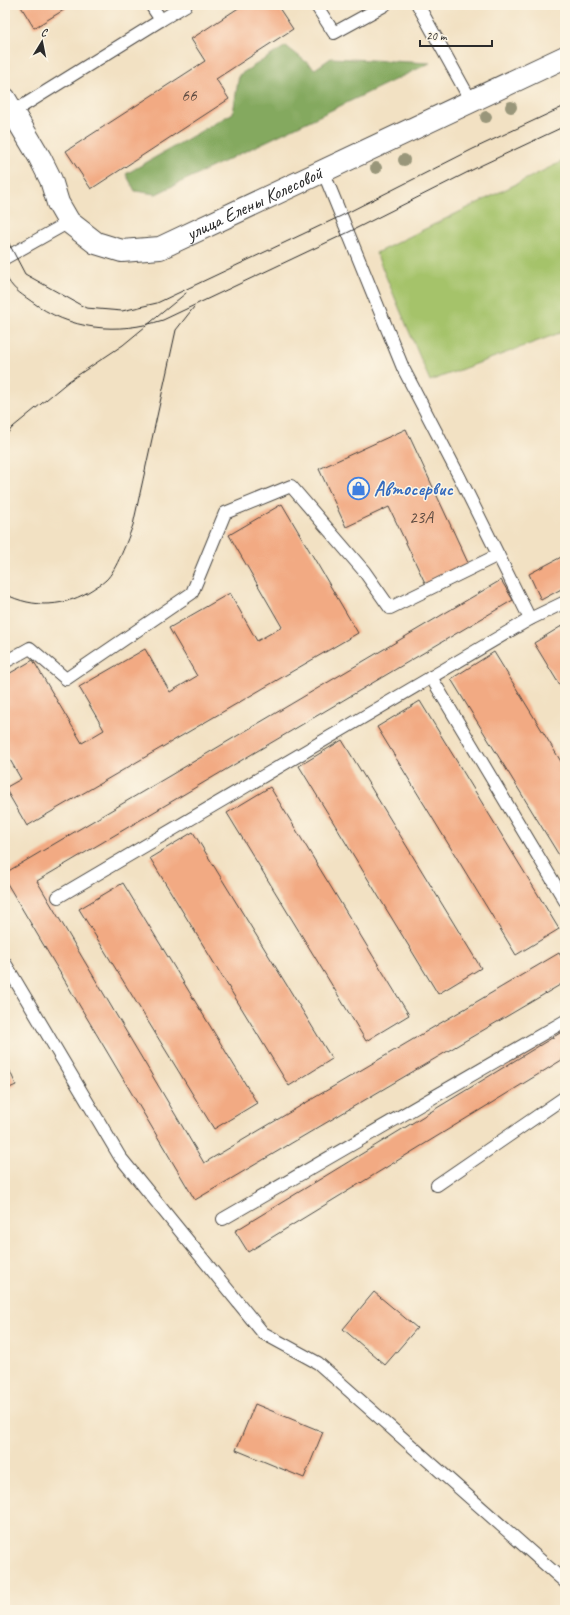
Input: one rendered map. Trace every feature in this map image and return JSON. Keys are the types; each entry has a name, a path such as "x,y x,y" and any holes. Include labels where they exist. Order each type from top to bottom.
{"street":[{"name":"улица Елены Колесовой","path":"9,106 40,158 51,180 58,203 69,222 96,243 122,251 160,248 565,57"}],"lane":[{"path":"151,5 161,20"},
{"path":"9,106 186,5"},
{"path":"316,5 334,33 385,5"},
{"path":"418,5 471,101"},
{"path":"323,172 403,368 530,619"},
{"path":"5,258 69,222"},
{"path":"5,662 30,648 66,679 192,593 225,513 291,486 364,571 390,608 498,555"},
{"path":"58,897 530,619 565,602"},
{"path":"431,677 565,901"},
{"path":"5,963 120,1157 263,1333 318,1363 565,1582"},
{"path":"223,1219 565,1021"},
{"path":"436,1185 565,1097"}],"green space":[{"path":"286,46 315,69 331,58 430,63 156,194 135,191 126,174 233,113 239,75"},
{"path":"565,160 565,331 430,381 376,253"}],"building":[{"path":"20,5 72,5 34,28"},
{"path":"243,5 277,5 293,29 216,79 229,99 91,189 66,151 205,61 191,39"},
{"path":"406,429 469,565 426,585 389,507 346,527 319,469"},
{"path":"282,504 358,633 27,826 5,788 21,779 5,751 5,676 33,660 82,743 104,730 79,687 145,649 170,692 197,676 169,628 230,593 257,641 282,627 229,535"},
{"path":"565,555 565,587 541,600 529,574"},
{"path":"501,580 513,600 37,881 204,1163 559,953 565,963 565,982 195,1200 5,880 5,873"},
{"path":"565,624 565,694 534,643"},
{"path":"494,652 565,768 565,865 451,679"},
{"path":"420,701 559,929 516,955 377,727"},
{"path":"342,740 481,968 438,994 299,766"},
{"path":"270,787 409,1015 366,1041 227,813"},
{"path":"193,832 332,1059 289,1086 150,858"},
{"path":"123,883 257,1103 214,1129 79,909"},
{"path":"565,1030 565,1058 248,1252 235,1231"},
{"path":"5,1060 16,1085 5,1090"},
{"path":"374,1292 417,1328 385,1365 343,1329"},
{"path":"255,1404 323,1432 304,1478 236,1450"}],"tram line":[{"path":"5,236 25,274 86,308 122,311 157,303 341,216 473,149 565,106"},
{"path":"5,275 19,293 46,311 77,324 111,328 146,325 163,320 349,232 482,165 565,126"},
{"path":"5,436 13,427 69,381 123,345 186,293"},
{"path":"5,594 16,599 38,604 61,602 83,595 103,583 114,570 133,525 176,330 194,307"}],"place":[{"name":"Автосервис","path":"358,489"}]}
